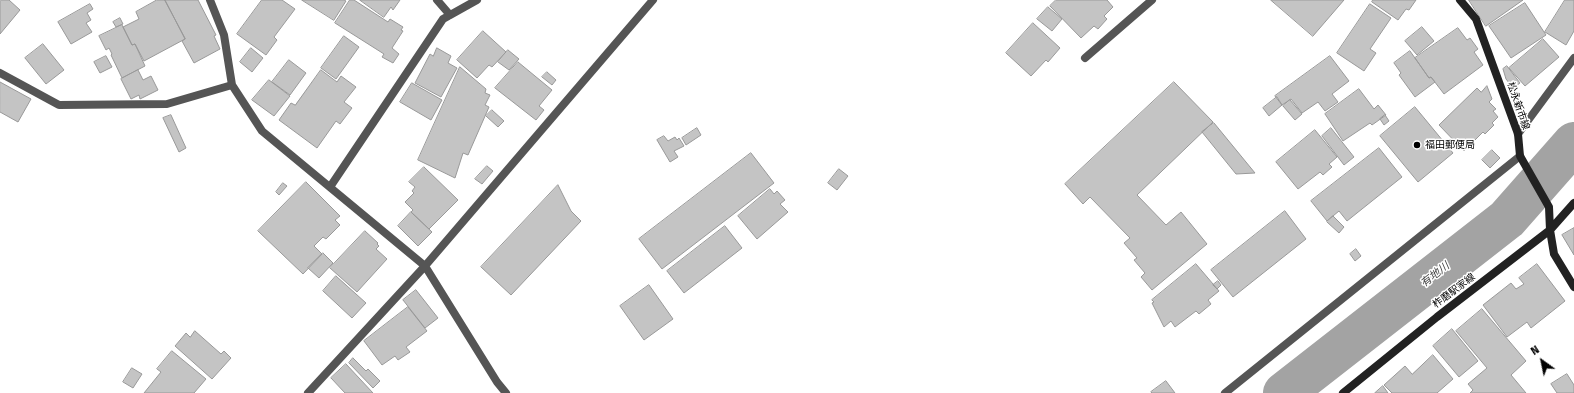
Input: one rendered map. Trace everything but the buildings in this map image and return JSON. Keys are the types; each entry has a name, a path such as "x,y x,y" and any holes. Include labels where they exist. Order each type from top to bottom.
{"main road":[{"name":"松永新市線","path":"1460,0 1476,19 1518,134 1520,156 1549,207 1550,230 1554,254 1574,287"},
{"name":"柞磨駅家線","path":"1342,393 1443,312 1550,230 1574,203"}],"street":[{"path":"210,0 224,35 232,85 262,131 425,266 497,382 506,393"},
{"path":"437,0 450,15"},
{"path":"330,187 443,19 477,0"},
{"path":"308,393 425,266 653,0"},
{"path":"1085,58 1152,0"},
{"path":"1518,134 1574,58"},
{"path":"0,73 59,105 168,104 232,85"},
{"path":"1225,393 1520,156"}],"waterway":[{"name":"有地川","path":"1284,393 1507,219 1574,143"}],"place":[{"name":"福田郵便局","path":"1417,145"}]}
